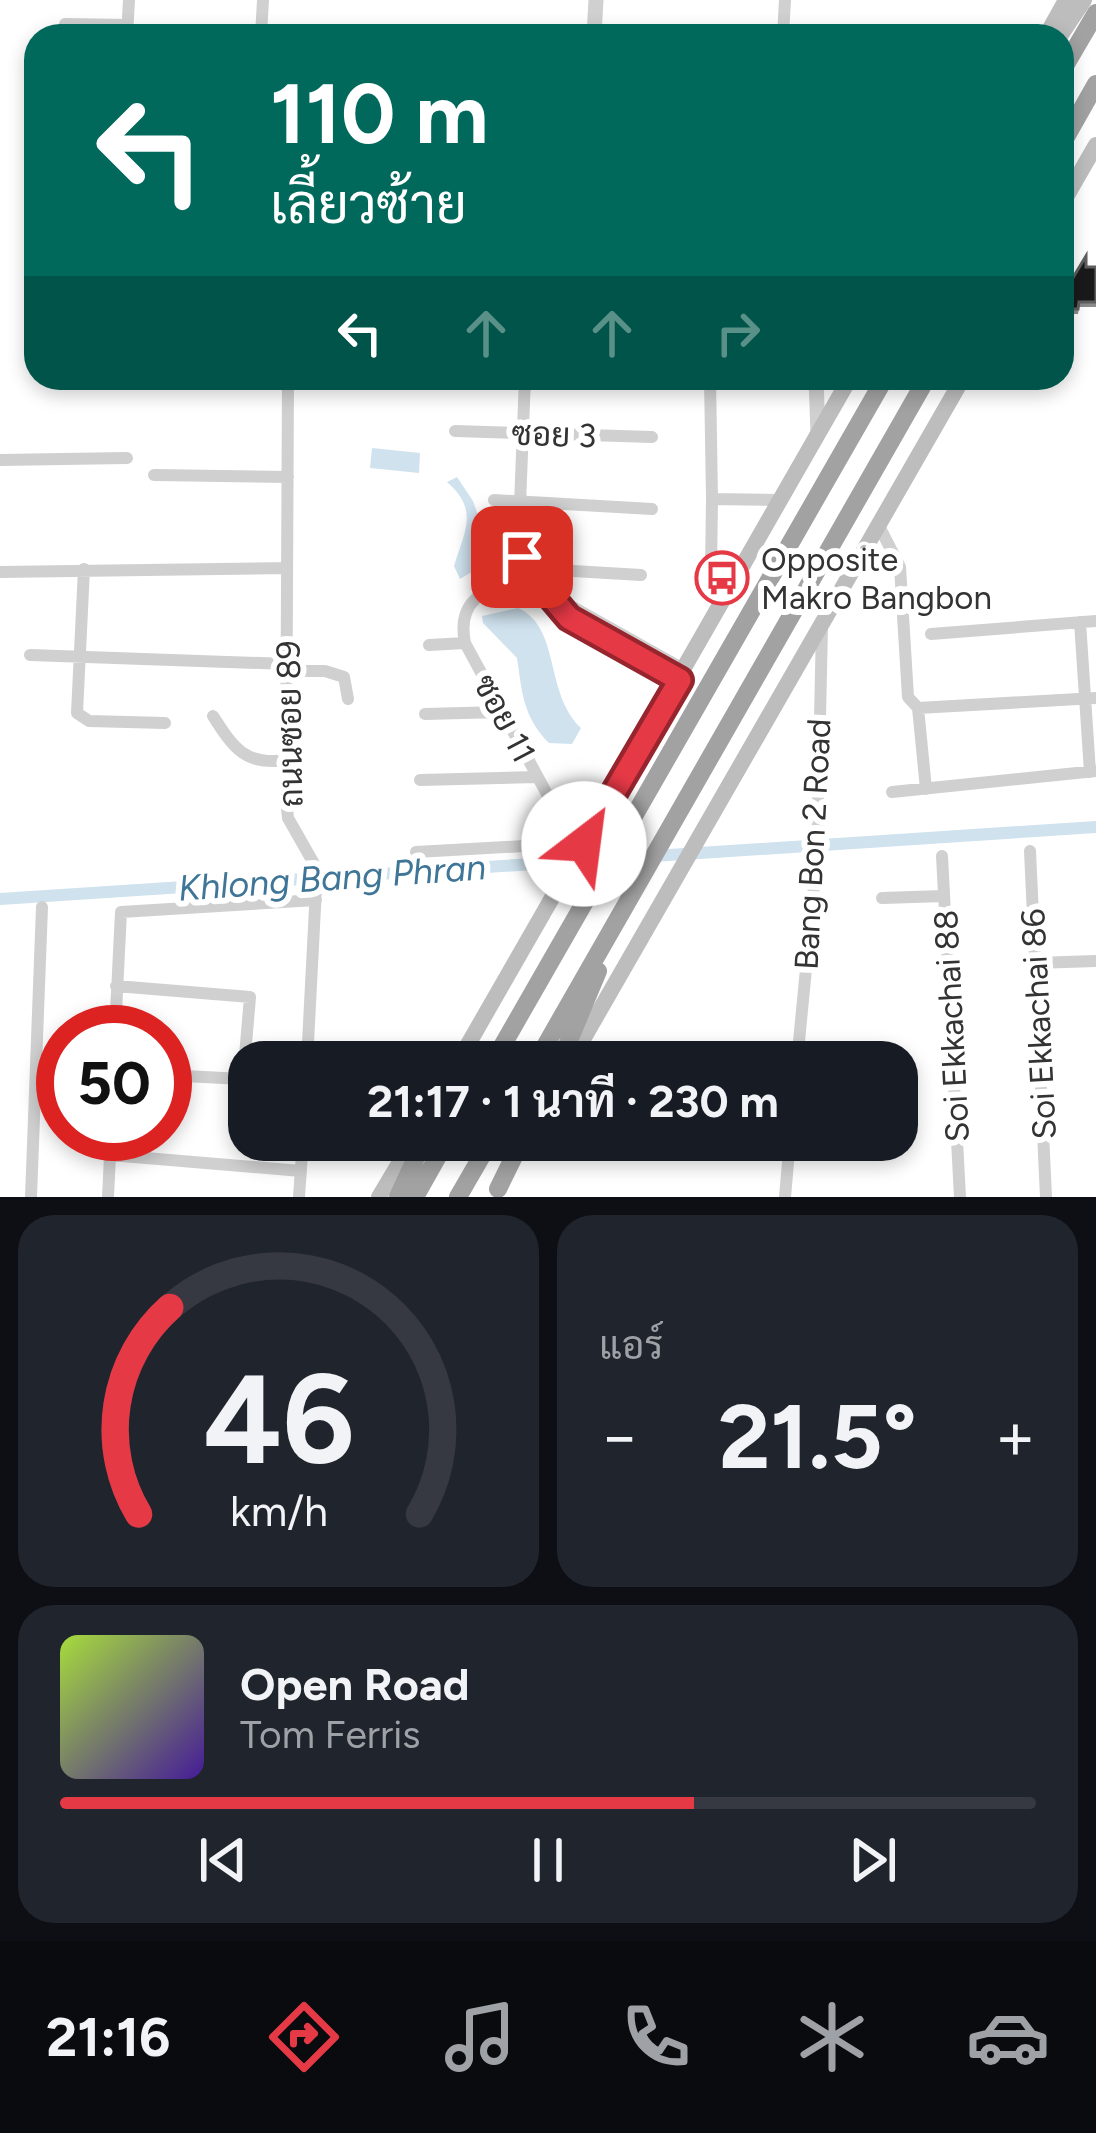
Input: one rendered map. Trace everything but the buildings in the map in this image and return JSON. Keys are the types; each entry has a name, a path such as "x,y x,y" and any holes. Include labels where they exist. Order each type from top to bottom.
{"highway":[{"path":"1074,50 1096,13"},
{"path":"1074,123 1096,85"},
{"path":"505,1041 878,390"},
{"path":"548,1041 920,390"},
{"path":"569,1041 622,911"},
{"path":"398,1197 414,1161"},
{"path":"415,1197 436,1161"},
{"path":"458,1197 479,1161"},
{"path":"496,1193 513,1161"}],"main road":[{"path":"1074,183 1096,145"},
{"path":"471,1041 843,390"},
{"path":"582,1041 956,390"},
{"path":"379,1197 400,1161"}],"street":[{"name":"ถนนซอย 89","path":"288,390 288,818 317,869 308,1041"},
{"path":"524,390 520,504 526,553 519,567 522,577 641,575"},
{"path":"710,390 711,570"},
{"path":"816,390 818,434"},
{"name":"ซอย 3","path":"455,431 652,437"},
{"path":"0,460 128,458"},
{"path":"154,475 288,477"},
{"path":"494,500 652,508"},
{"path":"712,500 781,500"},
{"path":"878,524 900,567 908,697 918,708 926,790"},
{"path":"526,553 549,553 548,579 569,618 683,675"},
{"path":"0,572 287,568"},
{"path":"84,569 78,660 81,718 165,723"},
{"name":"ซอย 11","path":"416,852 536,842 550,805 465,643 461,626 469,601 522,577"},
{"path":"931,634 1096,621"},
{"path":"892,792 1093,771 1091,699 1080,622"},
{"name":"Bang Bon 2 Road","path":"799,1041 817,855 822,626"},
{"path":"429,645 465,643"},
{"path":"30,655 335,673 344,677 348,699"},
{"path":"918,708 1091,699"},
{"path":"425,714 501,712"},
{"path":"213,716 243,756 259,764 286,760"},
{"path":"420,780 536,777"},
{"name":"Soi Ekkachai 86","path":"1030,851 1046,1197"},
{"name":"Soi Ekkachai 88","path":"942,856 960,1197"},
{"path":"882,898 944,896"},
{"path":"116,1005 123,910 316,898"},
{"path":"31,1197 42,907"},
{"path":"1035,963 1096,961"},
{"path":"116,986 250,997 243,1079 192,1077"},
{"path":"108,1197 110,1161"},
{"path":"182,1161 301,1171"},
{"path":"299,1197 302,1161"},
{"path":"785,1197 788,1161"}],"water":[{"path":"372,448 420,453 419,473 370,468"},
{"path":"457,477 473,501 492,555 460,579 454,566 466,511 447,482"},
{"path":"518,608 541,630 562,697 581,728 572,744 549,743 540,733 525,703 517,658 483,623 482,616"}],"waterway":[{"name":"Khlong Bang Phran","path":"0,899 1096,827"}],"place":[{"name":"Opposite Makro Bangbon","path":"722,578"}],"route":[{"path":"522,557 522,577 541,585 564,614 680,680 584,844"}]}
